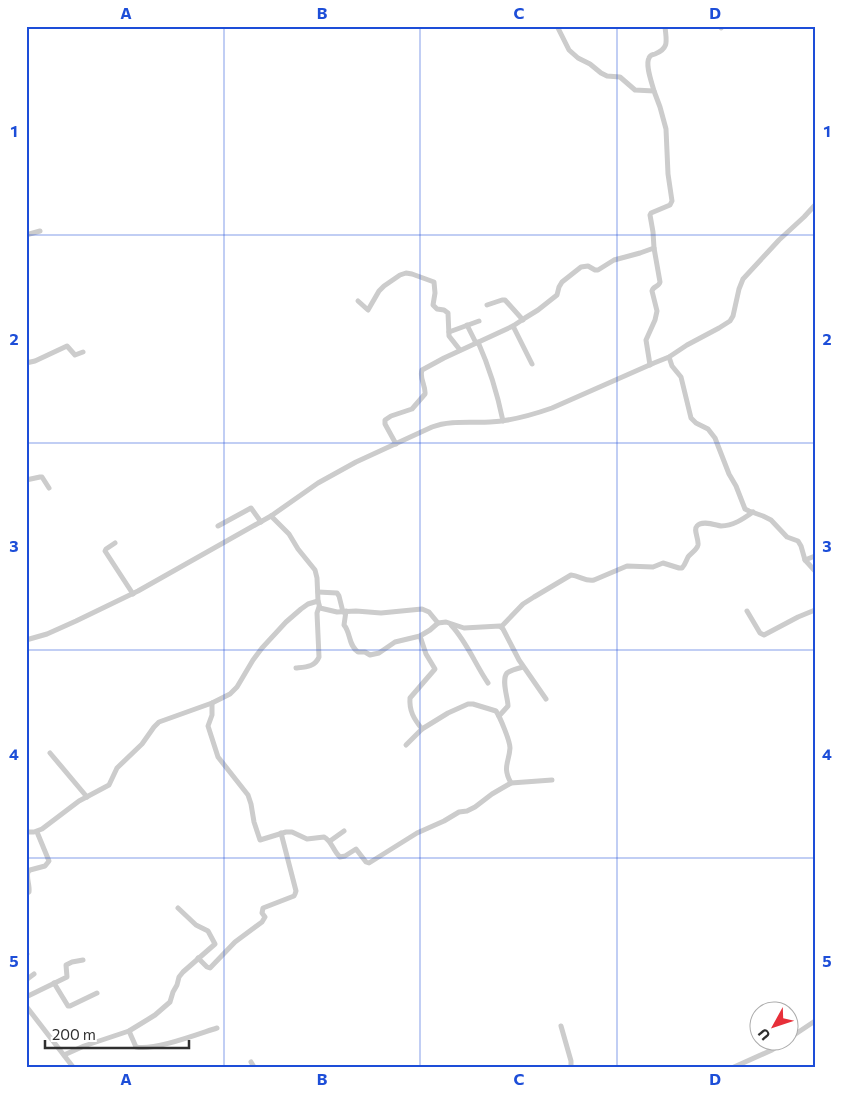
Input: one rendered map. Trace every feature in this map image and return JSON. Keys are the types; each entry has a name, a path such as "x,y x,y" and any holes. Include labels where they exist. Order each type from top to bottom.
{"street":[{"path":"557,26 570,50 578,58 607,76 620,76 635,90 654,91"},
{"path":"650,364 646,340 657,311 652,290 660,282 650,214 670,205 672,201 668,174 666,129 648,67 650,56 663,50 665,46 665,26"},
{"path":"26,640 47,634 133,594 271,516 318,483 356,462 429,428 451,422 503,421 525,416 552,408 669,357 730,321 733,316 739,289 744,279 779,240 815,205"},
{"path":"26,235 40,231"},
{"path":"396,444 384,422 394,414 412,409 425,394 420,374 422,370 523,320 557,295 560,285 581,268 588,266 598,270 614,260 654,248"},
{"path":"358,301 368,310 380,291 403,274 412,274 434,283 433,305 437,309 448,313 448,332 450,338 460,350"},
{"path":"487,305 503,299 523,320"},
{"path":"448,332 479,321"},
{"path":"467,325 487,361 495,385 503,421"},
{"path":"513,326 532,364"},
{"path":"26,363 35,361 67,346 75,355 83,352"},
{"path":"669,357 672,366 684,383 691,418 712,434 745,509 771,520 787,537 798,541 802,546 806,560 815,571"},
{"path":"26,480 42,477 49,488"},
{"path":"218,526 251,508 261,522"},
{"path":"501,627 523,604 571,576 589,581 627,566 653,567 663,563 682,568 687,558 697,548 696,528 698,525 706,523 723,526 729,525 736,523 753,512"},
{"path":"271,516 289,534 315,570 317,578 319,657 314,666 296,668"},
{"path":"115,543 106,548 105,551 133,594"},
{"path":"806,560 815,556"},
{"path":"318,592 337,593 345,611 344,625 348,630 352,647 358,652 365,652 370,655 376,654 395,642 420,636 438,623 444,622 464,628 501,627"},
{"path":"26,832 37,832 79,801 109,785 117,768 142,744 157,724 222,699 234,691 259,651 286,622 304,606 318,601"},
{"path":"319,607 322,609 382,613 422,609 429,612 438,623"},
{"path":"747,611 760,633 764,635 815,610"},
{"path":"448,623 463,639 477,667 488,683"},
{"path":"501,627 523,667 546,699"},
{"path":"420,636 426,654 435,669 410,698 411,714 422,729"},
{"path":"499,716 508,706 504,686 506,675 523,667"},
{"path":"212,703 212,715 208,726 218,757 248,795 252,804 254,822 259,839 262,840 281,833 292,832 310,839 324,837 330,841 340,857 356,849 366,862 369,863 417,833 459,812 468,811 511,783 552,780"},
{"path":"406,745 422,729 448,713 468,704 494,710 499,716 509,744 510,750 506,771 511,783"},
{"path":"50,753 87,797"},
{"path":"330,841 344,831"},
{"path":"26,894 29,890 28,872 45,866 49,861 37,832"},
{"path":"198,958 210,968 235,942 264,920 263,908 296,894 281,833"},
{"path":"64,1055 84,1046 129,1031 169,1004 172,992 181,974 215,943 208,931 196,925 178,908"},
{"path":"26,997 67,976 66,965 82,960"},
{"path":"26,980 34,974"},
{"path":"54,983 68,1006 97,992"},
{"path":"26,1006 29,1015 73,1067"},
{"path":"798,1033 815,1021"},
{"path":"561,1026 571,1067"},
{"path":"129,1031 136,1047 144,1048 217,1028"},
{"path":"734,1067 772,1050"}]}
